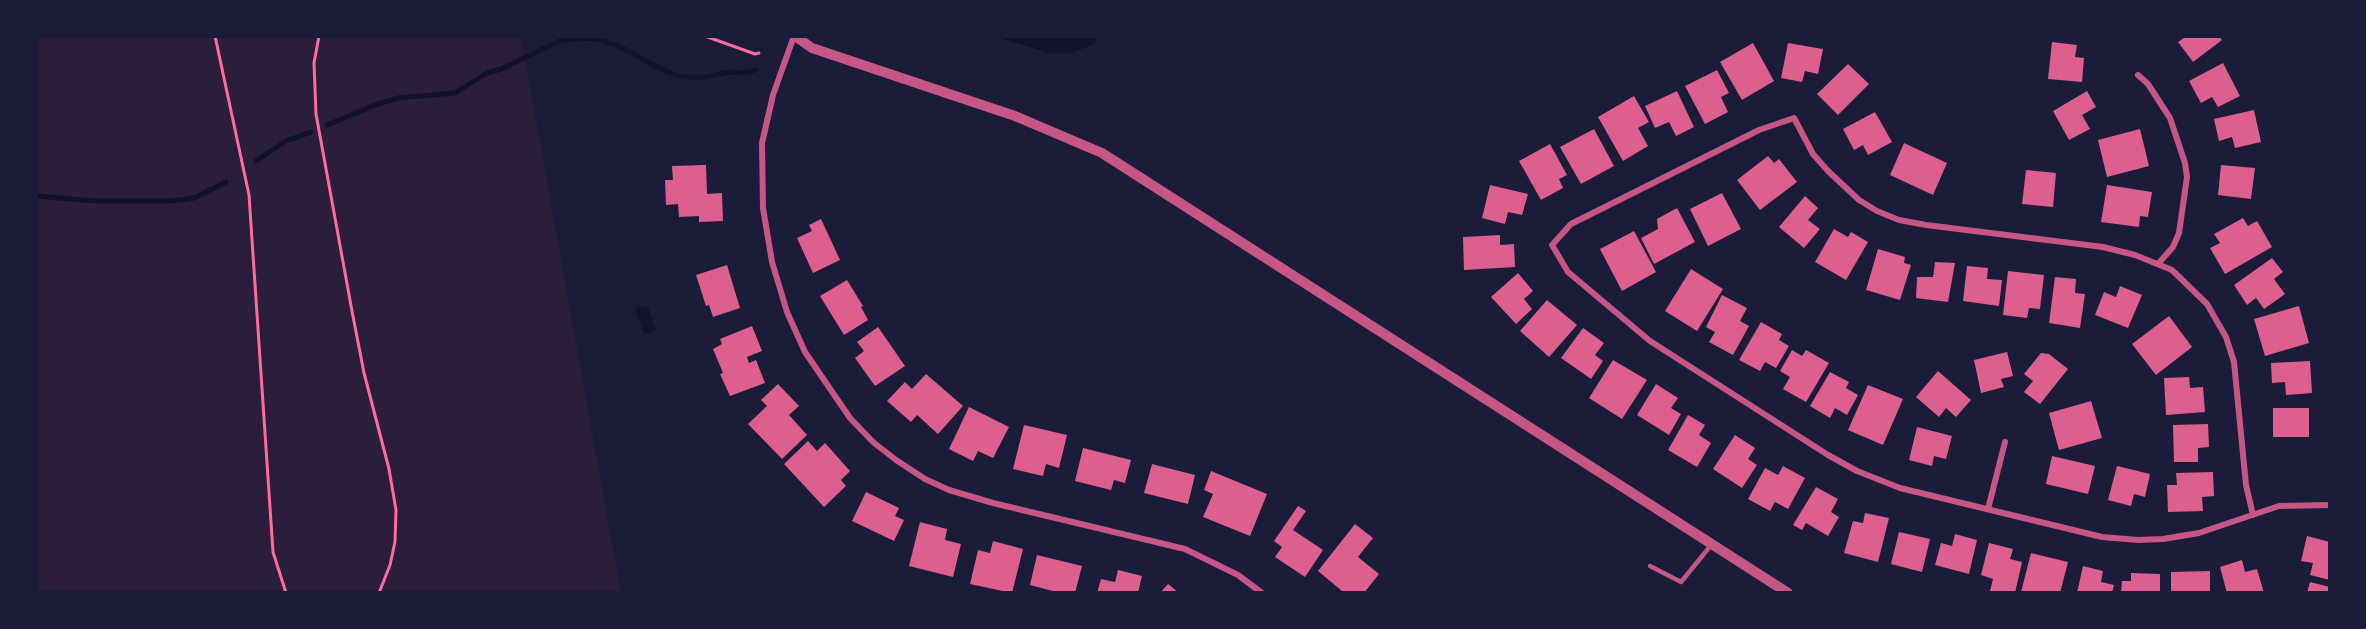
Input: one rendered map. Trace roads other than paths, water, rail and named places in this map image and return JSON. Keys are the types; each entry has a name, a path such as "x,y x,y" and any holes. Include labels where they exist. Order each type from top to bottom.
{"street":[{"path":"1262,593 1238,575 1185,549 993,503 949,490 925,479 896,460 873,442 850,418 805,352 787,312 772,262 763,208 762,143 773,95 794,36 812,48 1016,116 1102,153 1788,593"},
{"path":"2138,75 2148,84 2170,118 2185,163 2187,177 2179,233 2173,247 2158,264"},
{"path":"2253,515 2246,485 2234,362 2226,337 2217,319 2197,294 2172,270 2135,255 2103,248 1899,220 1859,200 1828,171 1813,154 1794,118 1759,130 1571,224 1552,245 1568,272 1650,341 1827,455 1857,471 1900,488 2102,537 2138,540 2163,539 2199,533 2253,515 2279,506 2330,505"},
{"path":"1988,509 2005,442"}],"lane":[{"path":"1650,566 1681,582 1712,544"}],"waterway":[{"path":"327,125 398,98 455,93 487,73 501,69 562,40 589,38 602,40 682,77 706,77 728,72 747,73 755,70"},
{"path":"256,161 286,141 311,132"},
{"path":"36,196 94,201 172,201 194,198 226,182"}]}
